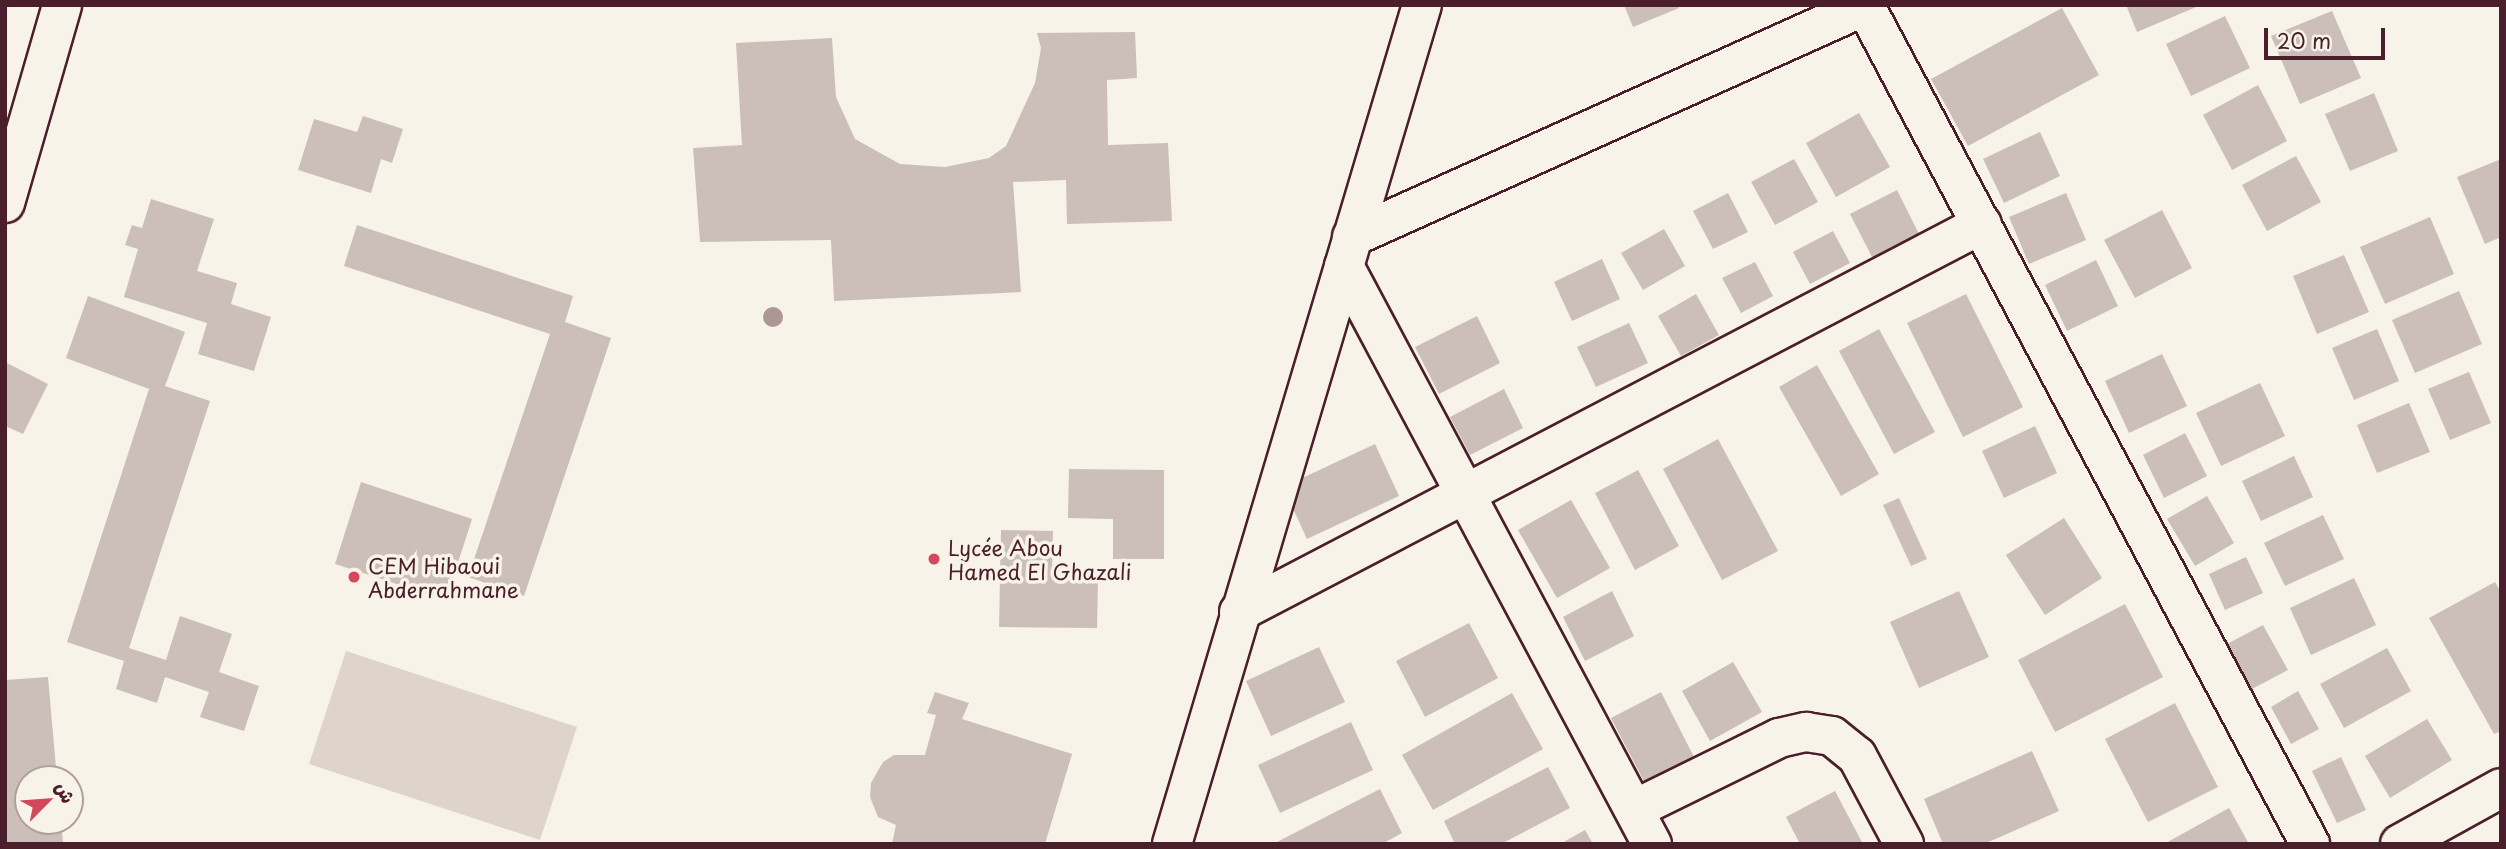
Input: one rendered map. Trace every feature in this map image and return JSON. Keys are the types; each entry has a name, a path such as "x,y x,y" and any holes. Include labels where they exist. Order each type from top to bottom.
{"street":[{"path":"5,203 62,5"},
{"path":"1172,844 1422,5"},
{"path":"1348,251 1866,6 2310,844"},
{"path":"1239,612 1466,496 1982,224"},
{"path":"1348,251 1466,496 1635,809 1651,844"},
{"path":"1635,809 1779,738 1806,732 1832,736 1857,756 1904,844"},
{"path":"2400,844 2501,788"}],"shaded area":[{"path":"346,651 577,727 540,840 309,764"}],"building":[{"path":"1624,5 1678,5 1679,8 1633,27"},
{"path":"2126,5 2201,5 2137,32"},
{"path":"2062,8 2099,75 1968,146 1931,79"},
{"path":"2332,11 2361,78 2300,104 2271,36"},
{"path":"2225,16 2250,68 2191,96 2166,44"},
{"path":"1135,32 1137,78 1107,80 1108,145 1168,143 1172,221 1067,224 1066,180 1013,182 1021,292 834,301 831,240 700,242 693,148 742,145 736,43 832,38 836,97 855,139 900,164 945,167 989,158 1006,146 1035,83 1041,48 1037,33"},
{"path":"2258,85 2287,141 2232,170 2203,115"},
{"path":"2374,93 2398,151 2350,171 2325,114"},
{"path":"1859,113 1890,167 1836,197 1806,143"},
{"path":"363,116 403,129 392,163 381,159 371,193 298,170 314,119 357,132"},
{"path":"2040,132 2060,176 2004,203 1983,159"},
{"path":"2296,156 2321,202 2267,231 2242,185"},
{"path":"1794,159 1818,202 1775,225 1751,182"},
{"path":"2501,159 2501,237 2485,244 2457,177"},
{"path":"1897,190 1920,236 1873,259 1850,214"},
{"path":"1728,193 1748,232 1713,249 1693,211"},
{"path":"2066,193 2086,240 2029,264 2009,217"},
{"path":"151,199 214,219 197,271 237,283 231,304 271,317 254,371 198,354 207,323 124,297 138,249 125,245 132,225 142,228"},
{"path":"2162,210 2192,268 2135,298 2104,240"},
{"path":"2430,217 2454,274 2385,304 2360,247"},
{"path":"357,225 573,296 565,322 611,338 524,596 468,577 550,334 344,266"},
{"path":"1664,229 1685,266 1643,290 1621,253"},
{"path":"1833,231 1850,263 1810,284 1793,252"},
{"path":"2344,255 2369,312 2317,334 2293,276"},
{"path":"1602,259 1620,299 1572,321 1554,282"},
{"path":"2096,260 2118,306 2067,331 2045,285"},
{"path":"1755,262 1773,296 1741,313 1722,278"},
{"path":"2459,291 2482,344 2415,373 2392,320"},
{"path":"1696,294 1719,335 1681,356 1658,316"},
{"path":"1966,294 2023,407 1963,437 1907,323"},
{"path":"88,296 185,332 165,386 210,401 129,648 166,660 180,616 232,634 219,672 259,686 244,731 200,717 209,692 165,677 157,703 116,689 124,661 67,642 149,389 66,358"},
{"path":"1477,316 1500,363 1439,394 1415,347"},
{"path":"1629,323 1648,363 1596,387 1577,347"},
{"path":"1879,329 1935,432 1894,454 1839,351"},
{"path":"2377,329 2399,381 2354,400 2332,348"},
{"path":"2162,354 2187,406 2129,433 2105,381"},
{"path":"5,362 48,384 23,434 5,426"},
{"path":"1817,365 1879,474 1841,496 1779,387"},
{"path":"2469,372 2491,423 2450,440 2428,389"},
{"path":"2260,383 2285,436 2221,466 2196,413"},
{"path":"1504,389 1523,428 1470,455 1450,417"},
{"path":"2409,403 2430,452 2377,473 2357,425"},
{"path":"2035,426 2057,473 2004,498 1982,451"},
{"path":"2185,433 2207,476 2164,498 2143,455"},
{"path":"1718,439 1778,551 1722,580 1663,469"},
{"path":"1375,444 1399,496 1307,539 1283,487"},
{"path":"2294,456 2313,497 2261,521 2242,481"},
{"path":"1069,469 1164,470 1164,559 1113,559 1113,519 1068,518"},
{"path":"1638,470 1679,546 1635,570 1595,493"},
{"path":"361,482 472,519 446,600 335,564"},
{"path":"2207,496 2234,543 2195,566 2167,519"},
{"path":"1899,498 1927,559 1911,566 1883,505"},
{"path":"1571,500 1610,568 1557,598 1518,530"},
{"path":"2323,515 2344,559 2285,586 2264,543"},
{"path":"2064,518 2102,578 2045,615 2006,555"},
{"path":"1001,530 1053,531 1052,579 1098,579 1097,628 999,627"},
{"path":"2246,557 2263,593 2225,610 2209,574"},
{"path":"2354,578 2376,625 2311,655 2290,608"},
{"path":"2495,582 2501,592 2501,731 2494,734 2429,618"},
{"path":"1612,591 1634,636 1585,661 1563,617"},
{"path":"1959,591 1989,657 1919,688 1890,622"},
{"path":"2125,604 2163,677 2055,732 2018,660"},
{"path":"1469,623 1498,678 1425,717 1396,661"},
{"path":"2263,625 2288,670 2250,690 2225,645"},
{"path":"1319,647 1345,702 1271,736 1246,681"},
{"path":"2387,648 2411,691 2344,728 2320,684"},
{"path":"1733,662 1762,712 1710,741 1682,691"},
{"path":"48,677 56,765 14,765 14,835 62,835 63,842 7,844 5,680"},
{"path":"2298,691 2319,729 2291,744 2271,707"},
{"path":"935,692 969,703 962,719 1072,754 1045,844 892,844 896,825 878,817 870,797 871,783 883,762 894,755 925,755 936,715 927,713"},
{"path":"1661,692 1697,763 1648,789 1611,718"},
{"path":"1512,693 1543,749 1433,810 1402,755"},
{"path":"2175,703 2218,787 2148,822 2105,739"},
{"path":"2427,719 2452,760 2390,798 2365,756"},
{"path":"1351,722 1373,770 1280,813 1258,765"},
{"path":"2032,751 2059,811 1984,844 1943,844 1924,799"},
{"path":"2341,757 2366,810 2337,823 2312,771"},
{"path":"1548,767 1570,808 1501,844 1455,844 1444,821"},
{"path":"1380,789 1402,833 1382,844 1273,844"},
{"path":"1835,791 1863,844 1800,844 1786,817"},
{"path":"2229,808 2249,844 2164,844"},
{"path":"1585,830 1593,844 1560,844"}],"place":[{"name":"Lycée Abou Hamed El Ghazali","path":"934,559"},
{"name":"CEM Hibaoui Abderrahmane","path":"354,577"}]}
